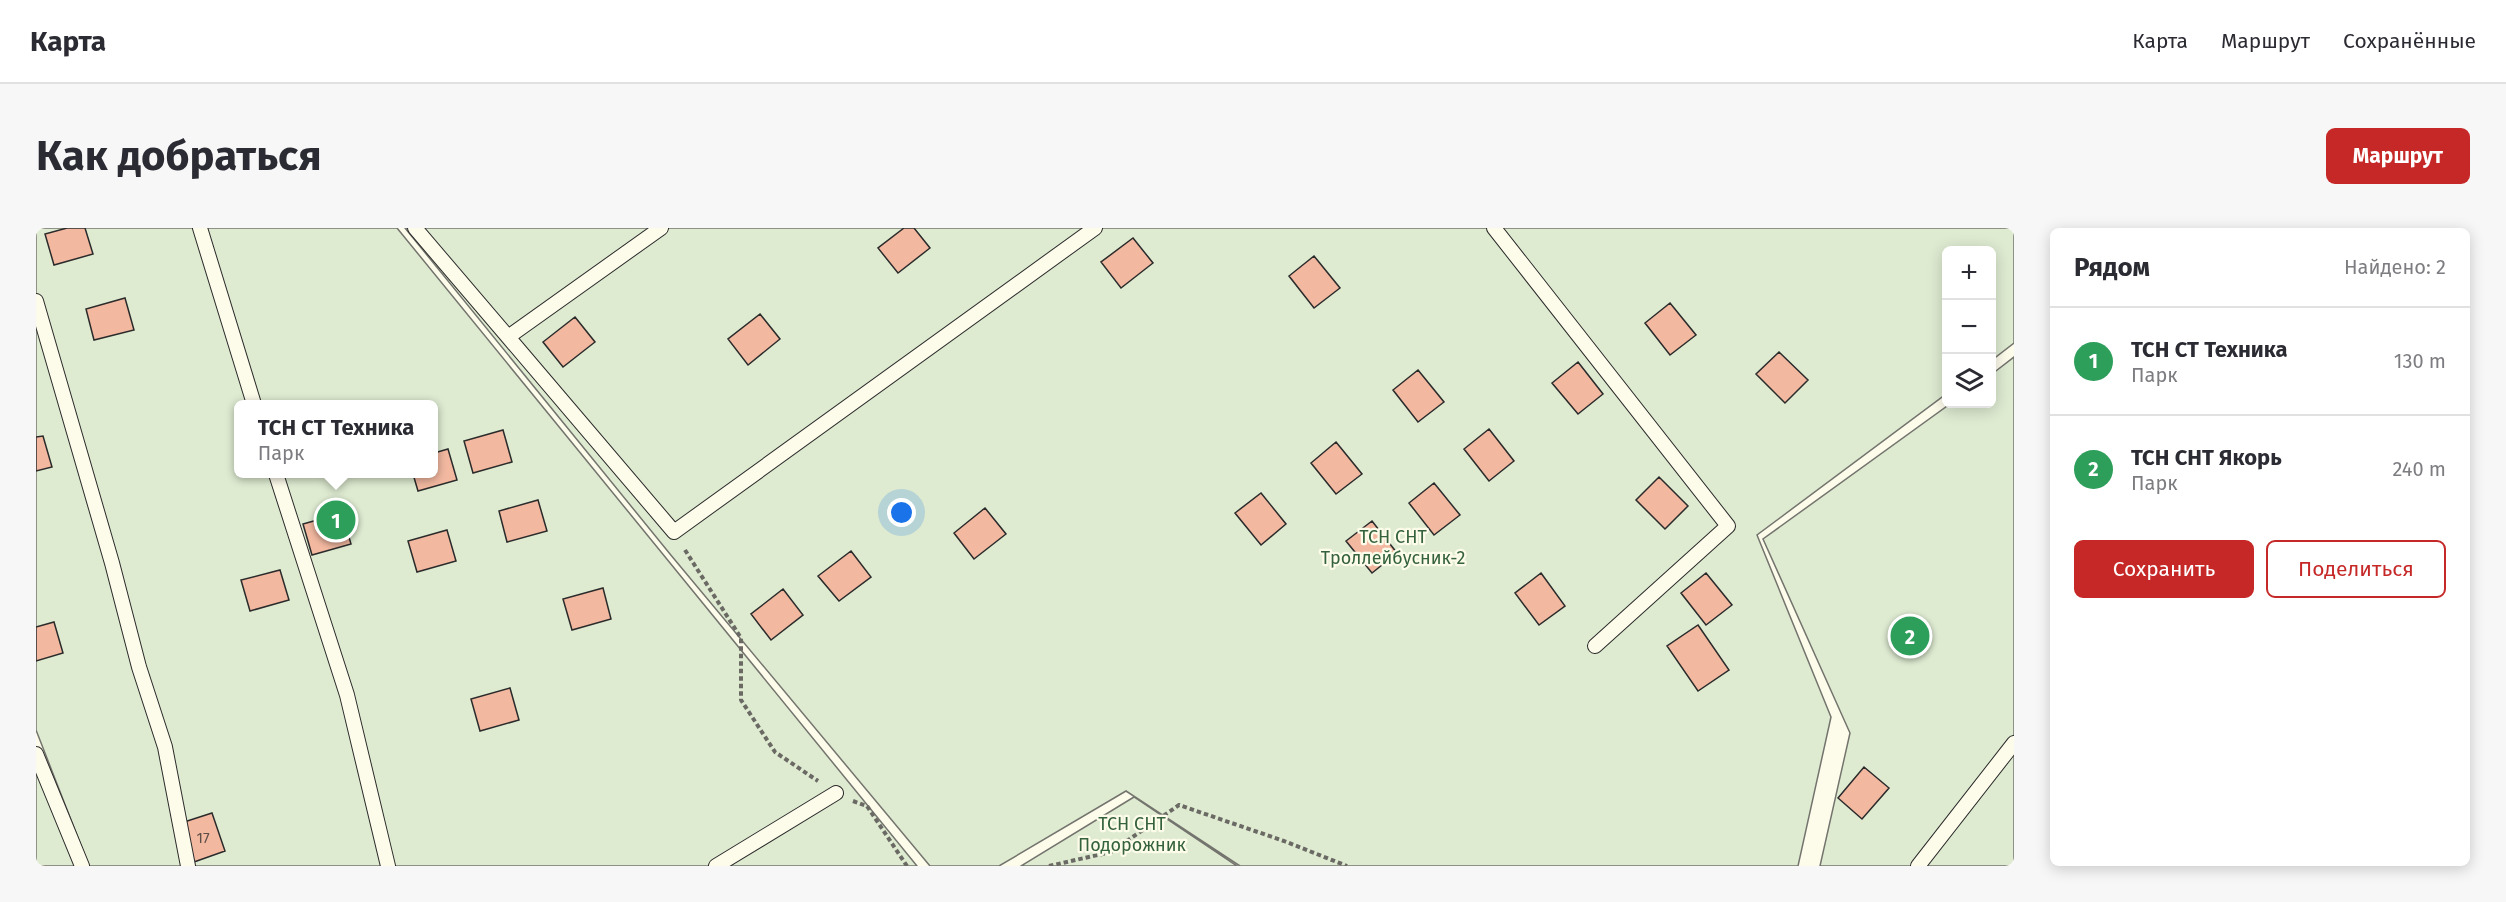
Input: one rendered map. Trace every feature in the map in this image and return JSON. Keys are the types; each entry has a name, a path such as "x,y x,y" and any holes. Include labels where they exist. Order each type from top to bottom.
{"lane":[{"path":"200,228 252,400"},
{"path":"416,228 674,532 1095,228"},
{"path":"508,337 661,228"},
{"path":"1494,228 1728,526 1595,646"},
{"path":"36,301 112,563 139,667 165,747 188,866"},
{"path":"277,478 346,695 388,866"},
{"path":"1918,866 2014,743"},
{"path":"36,754 82,866"},
{"path":"716,866 836,793"}],"path":[{"path":"674,532 741,638 741,700 775,752 836,793 867,806 907,866"},
{"path":"1049,866 1111,852 1179,805 1284,841 1347,866"}],"green space":[{"path":"36,228 397,228 917,866 89,866 36,730"},
{"name":"ТСН СНТ Троллейбусник-2","path":"405,228 2014,228 2014,343 1996,357 1996,246 1942,246 1942,397 1757,535 1831,717 1798,866 1240,866 1126,791 999,866 930,866 670,554"},
{"path":"2014,357 2014,866 1820,866 1850,733 1763,539 1944,408 1996,408 1996,371"},
{"path":"36,771 75,866 36,866"},
{"name":"ТСН СНТ Подорожник","path":"1134,797 1237,866 1021,866"}],"building":[{"path":"67,228 85,228 93,254 54,265 45,234"},
{"path":"904,228 914,228 930,248 898,273 878,248"},
{"path":"1133,238 1153,263 1121,288 1101,262"},
{"path":"1314,256 1340,288 1314,308 1289,276"},
{"path":"125,298 134,330 94,340 86,309"},
{"path":"1670,303 1696,335 1670,355 1645,323"},
{"path":"760,314 780,339 748,365 728,339"},
{"path":"575,317 595,342 563,367 543,342"},
{"path":"1779,352 1808,380 1785,403 1756,374"},
{"path":"1578,362 1603,394 1578,414 1552,383"},
{"path":"1418,370 1444,402 1418,422 1393,390"},
{"path":"1489,429 1514,461 1489,481 1464,449"},
{"path":"503,430 512,462 473,473 464,441"},
{"path":"43,436 52,467 36,471 36,437"},
{"path":"1336,442 1362,474 1336,494 1311,463"},
{"path":"448,449 457,480 418,491 414,478 438,478 438,452"},
{"path":"1659,477 1688,506 1665,529 1636,500"},
{"path":"1434,483 1460,515 1434,535 1409,503"},
{"path":"1261,493 1286,524 1261,545 1235,513"},
{"path":"538,500 547,531 507,542 499,511"},
{"path":"985,508 1006,534 974,559 954,533"},
{"path":"342,513 351,544 312,555 303,524"},
{"path":"1372,521 1397,553 1372,573 1346,541"},
{"path":"447,530 456,561 417,572 408,541"},
{"path":"851,551 871,577 839,601 818,576"},
{"path":"280,570 289,600 250,611 241,580"},
{"path":"1541,573 1565,606 1539,625 1515,593"},
{"path":"1706,573 1732,605 1706,625 1681,593"},
{"path":"603,588 611,619 572,630 563,599"},
{"path":"783,589 803,615 771,640 751,614"},
{"path":"54,622 63,653 36,661 36,627"},
{"path":"1698,625 1729,670 1698,691 1667,646"},
{"path":"510,688 519,720 480,731 471,699"},
{"path":"1864,767 1889,788 1862,819 1838,798"},
{"path":"212,813 225,851 194,862 181,823"}],"place":[{"name":"ТСН СТ Техника","path":"336,520"},
{"name":"ТСН СНТ Якорь","path":"1910,636"}]}
